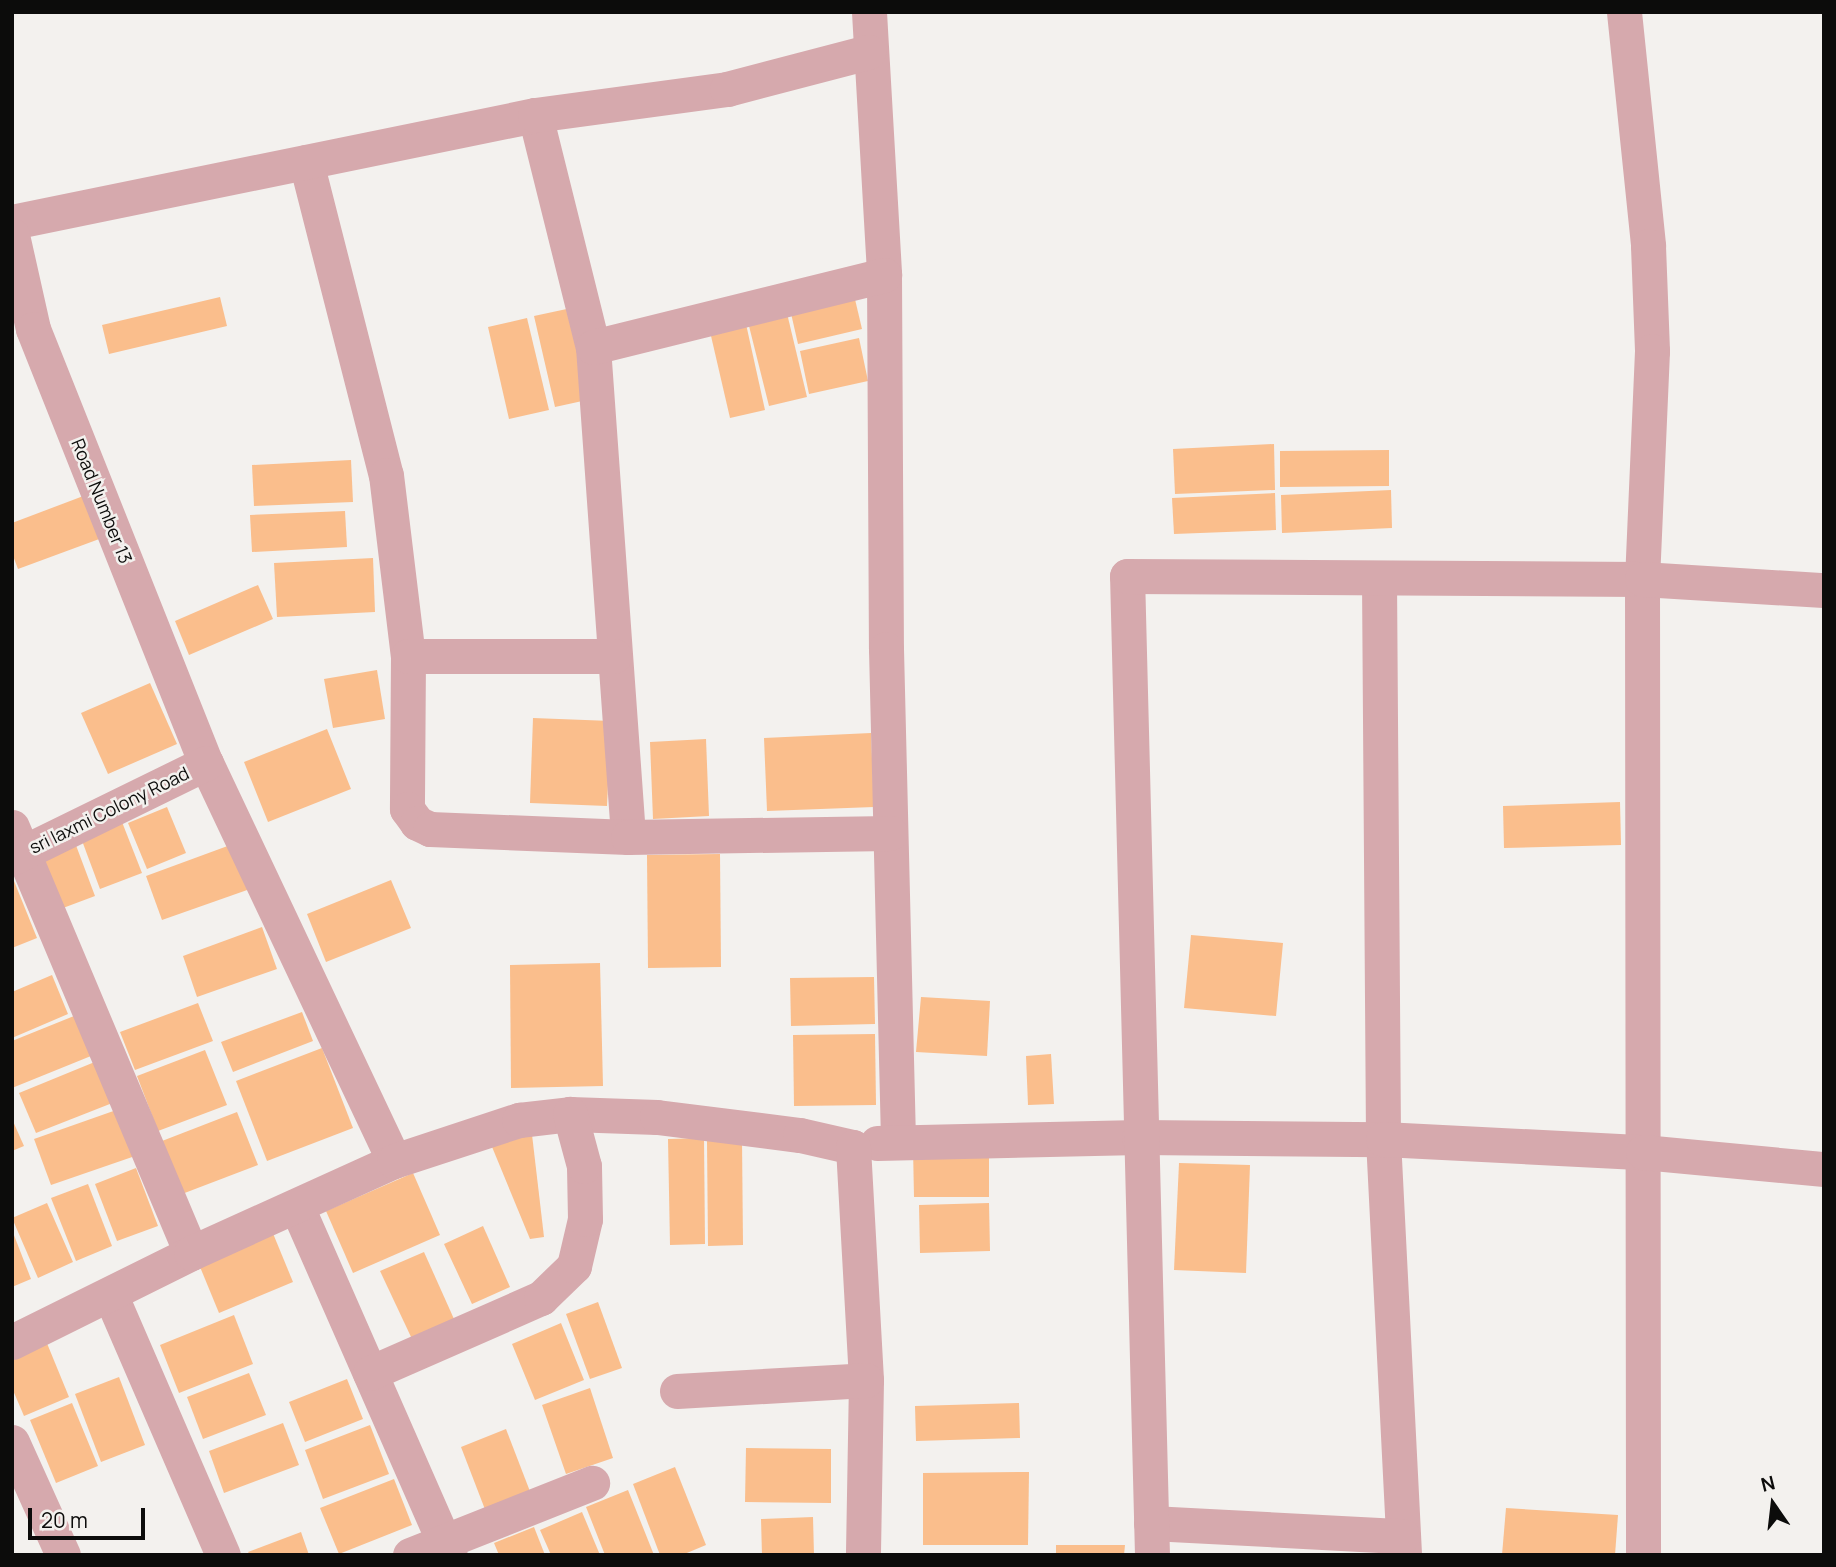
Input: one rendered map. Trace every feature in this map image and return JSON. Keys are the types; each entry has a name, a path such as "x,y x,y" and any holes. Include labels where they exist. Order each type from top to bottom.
{"street":[{"path":"869,12 868,52 884,275 890,833 898,1140"},
{"path":"1625,12 1648,246 1652,338 1642,579 1643,1555"},
{"path":"12,222 535,115 727,89 868,52"},
{"path":"535,115 593,346 628,837"},
{"path":"306,162 386,475 408,656 407,809 417,823 430,829 628,837 890,833"},
{"name":"Road Number 13","path":"12,236 33,328 206,763 394,1161"},
{"path":"593,346 884,275"},
{"path":"1379,579 1383,1139 1403,1545 1152,1539 1139,1137 1127,576 1642,579 1824,590"},
{"path":"408,656 614,656"},
{"name":"sri laxmi Colony Road","path":"16,846 206,763"},
{"path":"16,846 191,1253"},
{"path":"12,1342 191,1253 394,1161 519,1120 570,1114 657,1117 800,1135 853,1147 898,1140 1082,1141 1139,1137 1383,1139 1643,1152 1824,1169"},
{"path":"370,1373 541,1298 574,1266 585,1219 584,1166 570,1114"},
{"path":"853,1147 866,1380 863,1555"},
{"path":"297,1207 447,1548"},
{"path":"110,1294 223,1555"},
{"path":"677,1391 866,1380"},
{"path":"12,1442 63,1555"},
{"path":"410,1555 447,1548 592,1483"}],"building":[{"path":"854,295 862,329 798,344 790,309"},
{"path":"220,297 227,326 109,354 102,325"},
{"path":"785,305 807,397 769,406 746,314"},
{"path":"576,307 596,398 555,407 534,316"},
{"path":"744,315 765,410 730,418 708,323"},
{"path":"527,318 549,410 509,419 488,327"},
{"path":"859,338 868,381 809,394 800,351"},
{"path":"1274,444 1275,490 1175,494 1173,449"},
{"path":"1389,450 1389,486 1280,487 1280,451"},
{"path":"351,460 353,502 254,506 252,465"},
{"path":"1391,490 1392,528 1282,533 1281,495"},
{"path":"1275,493 1276,530 1174,534 1172,498"},
{"path":"86,495 102,538 18,569 12,553 12,523"},
{"path":"345,511 347,547 252,552 250,515"},
{"path":"373,558 375,612 277,617 274,563"},
{"path":"258,585 273,619 189,655 175,621"},
{"path":"377,670 385,719 333,728 324,679"},
{"path":"150,683 177,744 108,774 81,713"},
{"path":"533,718 611,721 607,806 530,803"},
{"path":"327,729 351,789 268,822 244,762"},
{"path":"871,733 874,807 767,811 764,738"},
{"path":"706,739 709,816 653,819 650,742"},
{"path":"1620,802 1621,845 1504,848 1503,806"},
{"path":"167,807 186,853 147,869 128,823"},
{"path":"122,822 142,873 100,889 81,838"},
{"path":"74,840 95,896 55,911 34,855"},
{"path":"233,844 250,889 162,920 146,876"},
{"path":"720,854 721,967 648,968 647,855"},
{"path":"12,876 37,938 12,948"},
{"path":"391,880 411,928 326,962 307,914"},
{"path":"262,927 277,969 197,997 183,956"},
{"path":"1191,935 1283,943 1276,1016 1184,1008"},
{"path":"600,963 603,1086 511,1088 510,965"},
{"path":"52,975 68,1014 12,1038 12,992"},
{"path":"874,977 875,1024 791,1026 790,978"},
{"path":"921,997 990,1001 987,1056 916,1052"},
{"path":"198,1003 213,1041 135,1070 120,1032"},
{"path":"302,1012 313,1041 233,1072 221,1042"},
{"path":"74,1016 91,1056 12,1088 12,1041"},
{"path":"875,1034 876,1105 794,1106 793,1035"},
{"path":"322,1048 353,1128 267,1161 236,1081"},
{"path":"205,1050 227,1105 158,1131 137,1076"},
{"path":"1051,1054 1054,1104 1028,1105 1026,1056"},
{"path":"102,1059 120,1100 36,1133 19,1093"},
{"path":"122,1108 138,1155 51,1185 34,1139"},
{"path":"237,1112 258,1165 182,1194 162,1141"},
{"path":"12,1119 24,1146 12,1151"},
{"path":"531,1126 544,1237 530,1239 490,1142"},
{"path":"704,1138 705,1244 670,1245 668,1139"},
{"path":"742,1140 743,1245 708,1246 707,1141"},
{"path":"913,1148 989,1149 989,1197 914,1197"},
{"path":"1179,1163 1250,1165 1246,1273 1174,1270"},
{"path":"136,1168 158,1226 117,1241 95,1184"},
{"path":"413,1173 440,1235 353,1273 326,1211"},
{"path":"88,1184 112,1246 76,1261 51,1198"},
{"path":"47,1203 73,1262 38,1278 12,1218"},
{"path":"989,1203 990,1251 920,1253 919,1205"},
{"path":"483,1226 510,1287 472,1304 444,1244"},
{"path":"12,1230 31,1279 12,1287"},
{"path":"272,1231 293,1282 219,1313 198,1262"},
{"path":"424,1252 454,1319 412,1339 380,1271"},
{"path":"598,1302 622,1368 590,1379 566,1314"},
{"path":"234,1315 253,1364 179,1393 160,1345"},
{"path":"561,1323 584,1380 535,1400 512,1344"},
{"path":"44,1336 69,1397 24,1416 12,1388 12,1349"},
{"path":"249,1373 266,1415 203,1439 187,1397"},
{"path":"119,1377 145,1445 101,1462 75,1394"},
{"path":"347,1379 363,1419 305,1442 289,1402"},
{"path":"590,1388 613,1458 566,1474 542,1405"},
{"path":"72,1403 98,1466 56,1483 30,1420"},
{"path":"1019,1403 1020,1438 916,1441 915,1406"},
{"path":"283,1423 299,1465 224,1493 209,1451"},
{"path":"370,1425 389,1474 323,1499 305,1450"},
{"path":"506,1429 531,1494 486,1512 461,1447"},
{"path":"746,1448 831,1449 831,1503 745,1502"},
{"path":"675,1467 706,1545 682,1555 660,1555 633,1484"},
{"path":"1029,1472 1028,1545 923,1545 923,1473"},
{"path":"394,1479 412,1525 339,1554 320,1508"},
{"path":"628,1490 654,1555 605,1555 586,1507"},
{"path":"1506,1508 1618,1515 1615,1555 1502,1555"},
{"path":"582,1512 600,1555 551,1555 540,1530"},
{"path":"813,1517 814,1555 762,1555 761,1519"},
{"path":"534,1527 545,1555 499,1555 494,1543"},
{"path":"301,1532 309,1555 250,1555 248,1552"},
{"path":"1056,1545 1125,1545 1124,1555 1056,1555"}]}
